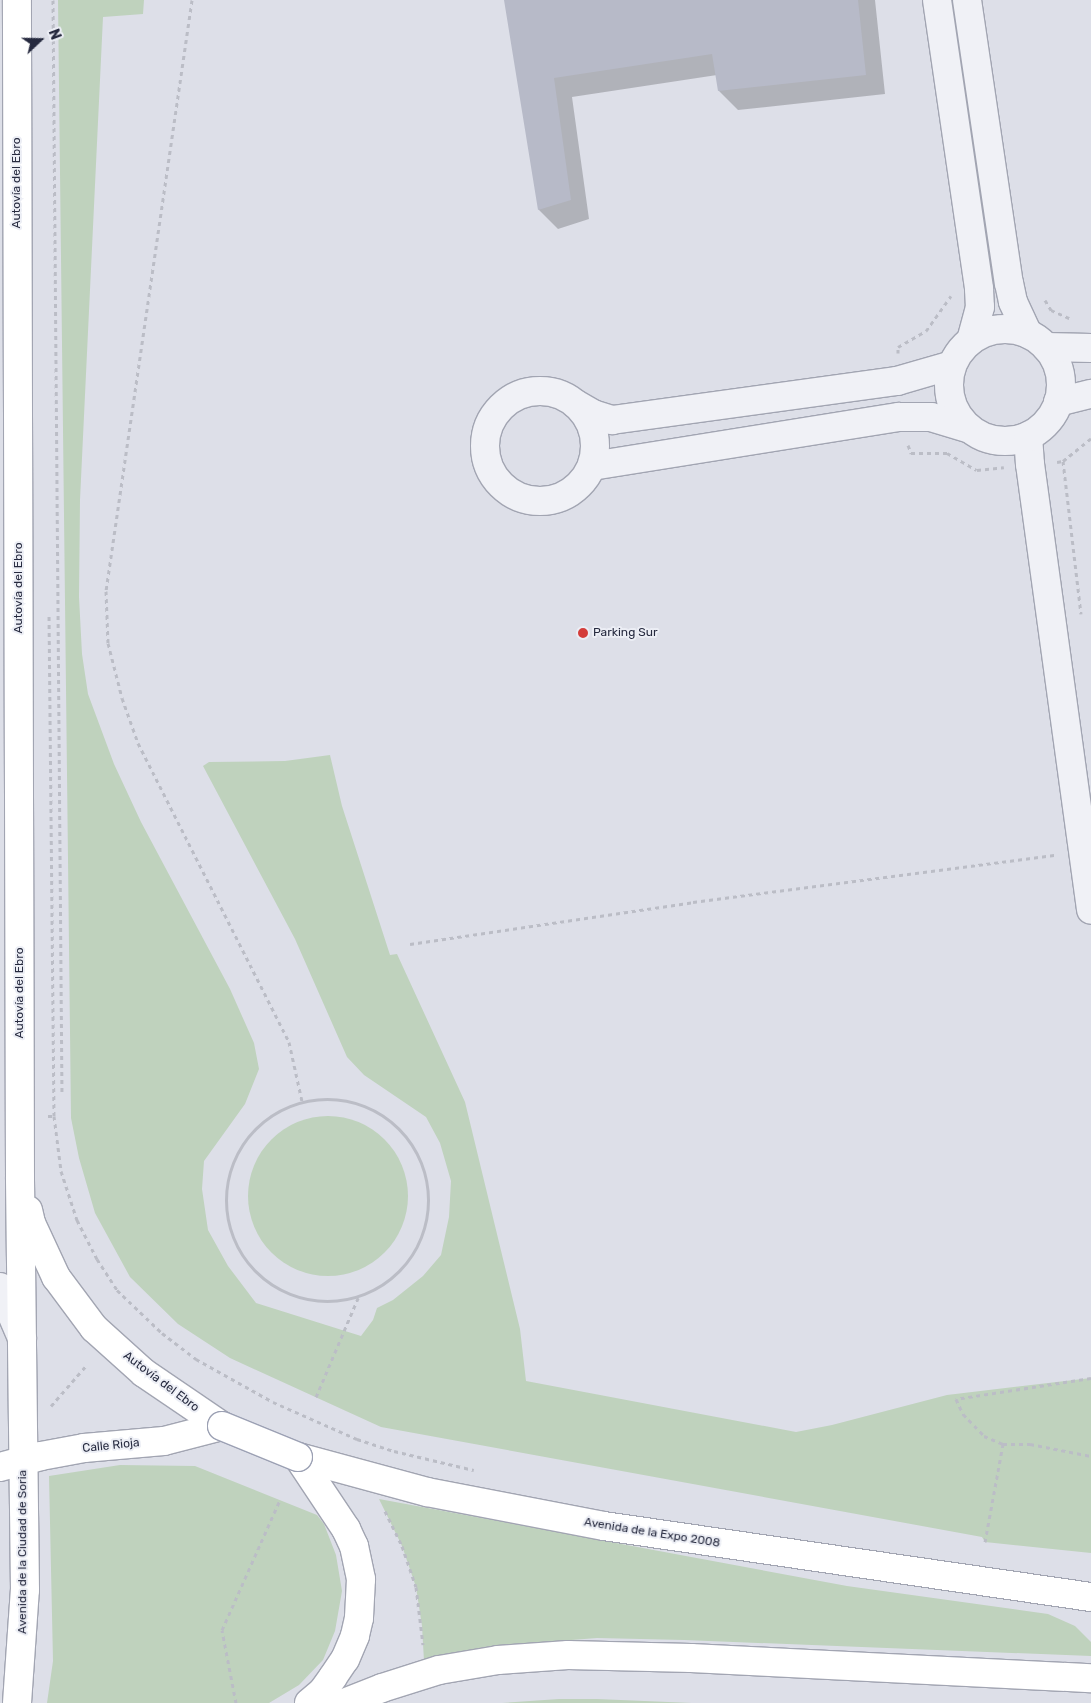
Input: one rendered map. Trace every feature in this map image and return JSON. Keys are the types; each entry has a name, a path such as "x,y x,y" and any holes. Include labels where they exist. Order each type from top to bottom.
{"main road":[{"path":"11,0 17,31"},
{"name":"Autovía del Ebro","path":"12,1464 23,1339 20,1177 17,0"},
{"name":"Autovía del Ebro","path":"20,1177 31,1223 56,1277 94,1328 144,1373 222,1426"},
{"name":"Avenida de la Expo 2008","path":"222,1426 298,1457 427,1492 604,1526 1089,1599"},
{"name":"Calle Rioja","path":"12,1464 99,1446 164,1441 222,1426"},
{"path":"298,1457 346,1529 359,1563 362,1587 355,1636 345,1659 322,1692 309,1703"},
{"name":"Avenida de la Ciudad de Soria","path":"12,1464 26,1590 17,1703"},
{"path":"344,1703 382,1688 427,1674 498,1660 568,1655 701,1659 1091,1678"}],"lane":[{"path":"937,0 979,289 980,307 971,340"},
{"path":"592,466 899,417 931,417 968,428 979,435 995,441 1012,441 1028,436 1043,427 1053,414 1058,402 1061,388 1060,373 1054,359 1037,340 1013,302 967,0"},
{"path":"968,428 957,415 950,399 949,382 952,365 960,351 971,340 984,332 1014,329 1037,340 1091,348"},
{"path":"576,404 587,417 594,432 596,449 592,466 584,480 570,494 556,500 542,502 527,501 513,495 501,486 487,464 484,450 491,419 502,406 516,396 533,391 550,392 564,396 592,414 612,420 897,381 952,365"},
{"path":"1058,402 1091,394"},
{"path":"1028,436 1030,464 1091,910"},
{"path":"0,1287 23,1339"}],"path":[{"path":"53,0 62,1093"},
{"path":"192,0 106,591 108,643 122,698 138,743 289,1042 297,1070 302,1101"},
{"path":"1082,624 1063,461 1091,438"},
{"path":"49,610 54,1128 61,1170 77,1220 97,1259 117,1290 162,1333 196,1359 274,1402 357,1439 394,1451 468,1469"},
{"path":"410,944 693,902 1083,852"},
{"path":"336,1098 370,1107 399,1127 419,1155 428,1189 426,1224 413,1256 388,1281 358,1297 326,1302 294,1296 266,1280 243,1257 230,1228 226,1195 232,1164 248,1135 272,1114 302,1101 336,1098"},
{"path":"316,1397 358,1297"},
{"path":"49,1409 85,1367"},
{"path":"1091,1378 956,1399 963,1414 984,1436 1003,1444 1030,1444 1091,1456"},
{"path":"985,1542 1003,1444"},
{"path":"236,1703 222,1630 280,1500"},
{"path":"384,1507 402,1546 416,1587 427,1674"}],"green space":[{"path":"58,0 144,0 143,14 103,17 80,500 79,597 82,654 88,694 114,764 141,822 230,989 254,1043 259,1069 245,1104 204,1161 202,1189 208,1230 228,1266 256,1303 361,1336 373,1320 377,1308 393,1300 423,1276 441,1255 449,1217 451,1181 440,1143 426,1117 364,1075 347,1057 295,939 203,766 209,762 285,761 330,755 342,806 390,955 397,954 465,1102 520,1329 526,1381 796,1432 832,1425 947,1395 1091,1378 1091,1553 985,1542 982,1537 381,1427 230,1358 178,1324 130,1277 95,1213 79,1158 71,1118"},
{"path":"328,1116 359,1122 379,1134 390,1145 402,1165 408,1196 402,1227 390,1247 379,1258 359,1270 328,1276 297,1270 277,1258 266,1247 254,1227 248,1196 254,1165 266,1145 277,1134 297,1122"},
{"path":"120,1465 195,1466 317,1515 324,1524 336,1555 342,1591 335,1631 323,1660 299,1685 269,1703 47,1703 53,1661 49,1476"},
{"path":"379,1499 847,1586 1048,1614 1075,1626 1091,1642 1091,1656 597,1638 484,1647 424,1661 422,1626 416,1587 402,1546"},
{"path":"559,1699 597,1699 692,1703 502,1703"}],"building":[{"path":"504,0 858,0 866,75 718,91 712,54 554,78 571,200 538,210"}],"place":[{"name":"Parking Sur","path":"583,633"}]}
